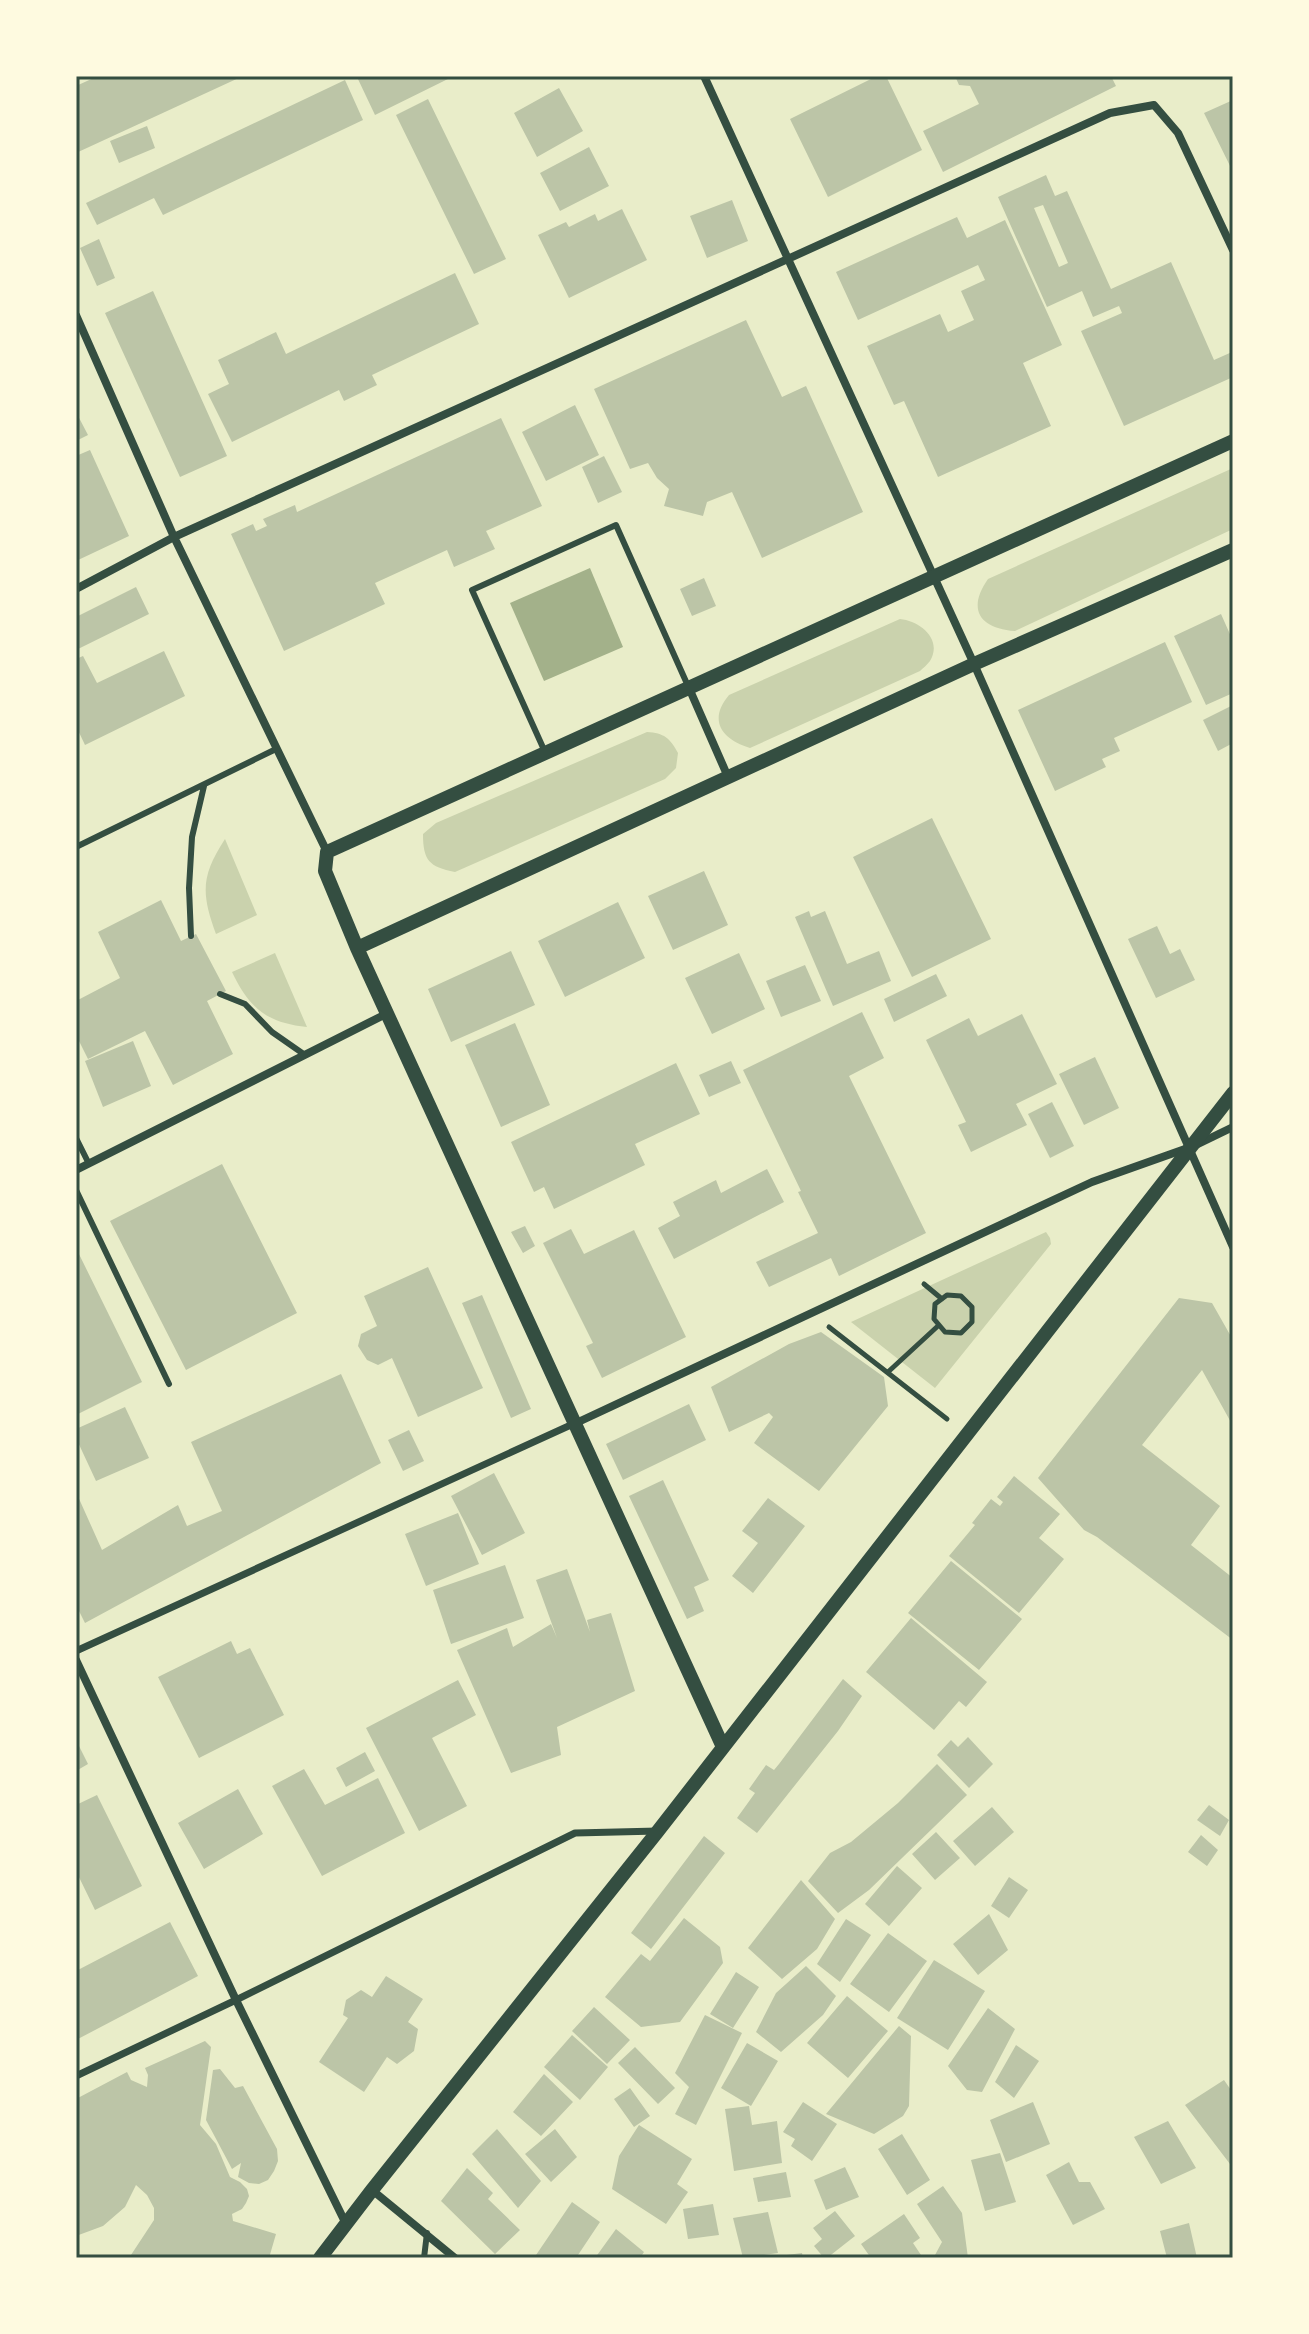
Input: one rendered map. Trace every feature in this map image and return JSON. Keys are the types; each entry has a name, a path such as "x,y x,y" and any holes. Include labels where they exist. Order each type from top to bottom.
{"street":[{"path":"704,76 974,664 1233,1247"},
{"path":"76,589 174,537 1110,113 1154,105 1178,133 1233,250"},
{"path":"76,315 174,537 327,852 325,871 357,948 723,1747"},
{"path":"327,852 1233,441"},
{"path":"357,948 974,664 1233,550"},
{"path":"689,688 728,777"},
{"path":"76,1170 388,1013"},
{"path":"320,2258 658,1831 1233,1093"},
{"path":"76,1651 1092,1182 1188,1149 1233,1127"},
{"path":"76,1660 236,2000 346,2224"},
{"path":"76,2076 575,1833 658,1831"},
{"path":"372,2190 455,2258"}],"lane":[{"path":"545,752 472,590 602,531 616,525 689,688"},
{"path":"76,847 276,749"},
{"path":"191,936 189,888 192,837 204,786"},
{"path":"220,994 245,1004 272,1032 305,1055"},
{"path":"76,1138 89,1164"},
{"path":"76,1190 169,1384"},
{"path":"424,2258 427,2233"}],"path":[{"path":"947,1295 961,1296 972,1307 972,1322 961,1333 945,1332 939,1325 934,1319 935,1304 947,1295"},
{"path":"826,1324 967,1435"},
{"path":"888,1372 939,1325"}],"shaded area":[{"path":"1233,468 1233,529 1015,631 993,626 980,615 978,599 988,579"},
{"path":"590,568 623,647 544,681 510,603"},
{"path":"900,619 922,627 934,645 930,661 920,671 750,748 732,739 721,728 719,713 729,695"},
{"path":"647,732 666,737 678,753 676,768 665,779 455,872 433,865 426,856 423,834 436,823"},
{"path":"225,839 257,915 216,934 208,907 206,885 211,864"},
{"path":"275,953 307,1027 281,1022 261,1012 245,995 232,972"},
{"path":"1046,1232 1051,1244 935,1388 851,1322"}],"building":[{"path":"98,76 243,76 76,153 76,86"},
{"path":"454,76 375,115 357,77"},
{"path":"877,76 886,76 922,150 828,197 790,119"},
{"path":"955,76 1111,76 1116,86 943,172 923,131 979,104 970,86 959,85"},
{"path":"345,80 363,120 163,215 154,198 97,225 86,203"},
{"path":"559,88 583,131 537,157 514,113"},
{"path":"428,99 506,259 474,274 396,115"},
{"path":"1233,100 1233,172 1204,113"},
{"path":"147,126 155,148 119,163 110,141"},
{"path":"589,147 609,186 560,211 540,173"},
{"path":"1046,175 1055,196 1067,191 1111,289 1171,262 1214,360 1232,352 1233,377 1124,426 1081,331 1122,313 1119,306 1093,317 1082,291 1047,307 998,197","holes":["1043,205 1068,263 1059,267 1034,208"]},
{"path":"732,200 748,241 707,258 690,216"},
{"path":"622,209 647,260 569,298 538,235 566,222 569,227 595,214 598,221"},
{"path":"957,217 967,238 1005,220 1062,345 1023,363 1051,426 938,477 904,401 894,405 867,346 940,314 948,332 974,320 961,291 985,280 978,265 858,320 836,272"},
{"path":"99,239 115,278 97,286 80,248"},
{"path":"455,273 479,324 372,375 377,385 344,401 339,390 232,442 208,394 229,384 218,360 276,332 286,354"},
{"path":"153,291 227,456 180,477 105,313"},
{"path":"746,320 782,397 806,386 863,512 762,558 732,492 707,502 703,516 664,506 669,489 657,478 648,463 630,469 594,389"},
{"path":"575,405 599,455 546,481 522,432"},
{"path":"76,412 88,435 76,441"},
{"path":"501,418 542,506 486,531 495,549 454,567 447,550 375,583 385,604 284,651 231,534 253,524 256,531 267,526 263,519 295,505 297,512"},
{"path":"90,450 129,536 76,561 76,456"},
{"path":"604,456 622,492 598,503 582,467"},
{"path":"704,578 716,606 692,616 680,589"},
{"path":"136,587 149,614 76,650 76,617"},
{"path":"1221,614 1233,641 1233,693 1206,705 1174,636"},
{"path":"1165,642 1192,702 1114,738 1120,751 1102,759 1106,767 1055,791 1018,710"},
{"path":"164,651 185,696 85,745 76,726 76,659 83,656 97,683"},
{"path":"1233,705 1233,743 1218,751 1203,720"},
{"path":"932,818 991,939 912,977 853,857"},
{"path":"704,871 728,925 673,950 648,896"},
{"path":"161,900 181,941 196,934 226,991 207,1001 233,1054 173,1085 145,1031 88,1059 76,1035 76,1001 120,978 98,932"},
{"path":"618,902 645,958 565,997 538,941"},
{"path":"809,911 811,917 825,911 847,964 879,951 891,981 833,1006 795,917"},
{"path":"1157,926 1170,954 1180,949 1195,980 1156,998 1128,939"},
{"path":"511,951 535,1005 451,1042 428,989"},
{"path":"739,953 765,1009 712,1034 685,978"},
{"path":"805,965 821,1001 781,1017 766,981"},
{"path":"936,974 947,996 894,1022 884,999"},
{"path":"862,1012 884,1058 849,1076 926,1233 839,1276 831,1258 769,1287 756,1262 818,1233 743,1070"},
{"path":"1022,1014 1057,1084 1016,1104 1027,1125 971,1152 958,1125 966,1122 926,1040 969,1018 978,1036"},
{"path":"515,1023 550,1105 501,1127 465,1045"},
{"path":"133,1041 151,1086 103,1107 85,1061"},
{"path":"1095,1057 1119,1108 1084,1125 1059,1074"},
{"path":"731,1061 741,1083 709,1097 699,1075"},
{"path":"676,1063 700,1114 635,1144 645,1165 554,1209 544,1187 534,1192 511,1142"},
{"path":"1052,1102 1074,1146 1050,1158 1028,1114"},
{"path":"222,1164 297,1313 186,1370 110,1221"},
{"path":"767,1169 784,1202 674,1259 658,1228 680,1216 673,1202 716,1180 721,1193"},
{"path":"525,1226 535,1246 523,1253 511,1232"},
{"path":"571,1229 584,1254 634,1230 686,1337 602,1378 586,1346 593,1343 543,1243"},
{"path":"76,1248 142,1382 76,1415"},
{"path":"428,1267 483,1388 418,1417 392,1358 378,1365 367,1360 358,1346 361,1334 377,1326 364,1296"},
{"path":"482,1295 531,1409 511,1418 462,1303"},
{"path":"1179,1298 1212,1303 1233,1340 1233,1426 1202,1370 1142,1445 1220,1506 1191,1545 1233,1578 1233,1640 1084,1530 1038,1478"},
{"path":"821,1332 884,1377 888,1406 819,1491 754,1443 773,1417 769,1413 729,1432 711,1387 789,1344"},
{"path":"341,1374 381,1463 85,1623 76,1605 76,1492 102,1550 178,1505 187,1526 222,1511 191,1442"},
{"path":"689,1404 706,1440 623,1480 606,1444"},
{"path":"125,1407 149,1458 96,1481 76,1438 76,1429"},
{"path":"409,1430 424,1461 403,1471 388,1440"},
{"path":"494,1473 525,1533 482,1555 451,1496"},
{"path":"1014,1476 1060,1514 1039,1538 1064,1559 1019,1613 949,1556 975,1525 972,1523 991,1499 1000,1506 1003,1502 997,1497"},
{"path":"663,1480 709,1580 694,1587 704,1611 687,1619 629,1496"},
{"path":"768,1498 805,1526 753,1593 732,1576 758,1543 742,1531"},
{"path":"458,1513 479,1564 426,1586 405,1534"},
{"path":"951,1561 1022,1619 979,1670 908,1613"},
{"path":"505,1565 524,1618 451,1644 433,1590"},
{"path":"567,1569 590,1632 587,1620 611,1613 635,1691 557,1727 561,1755 511,1773 457,1650 507,1628 513,1647 551,1624 557,1638 536,1580"},
{"path":"911,1618 987,1682 966,1707 959,1701 934,1730 866,1672"},
{"path":"231,1641 237,1654 250,1648 284,1715 199,1758 158,1677"},
{"path":"843,1679 862,1696 757,1833 737,1818 755,1793 749,1789 766,1765 774,1770"},
{"path":"458,1680 476,1715 432,1738 467,1806 419,1831 366,1728"},
{"path":"968,1737 993,1764 969,1788 937,1755 951,1740 958,1747"},
{"path":"76,1740 88,1764 76,1771"},
{"path":"365,1752 375,1771 346,1787 336,1768"},
{"path":"937,1764 967,1795 869,1890 838,1913 808,1881 830,1853 851,1842 898,1803"},
{"path":"304,1769 325,1805 378,1778 405,1833 322,1876 272,1786"},
{"path":"238,1789 263,1834 204,1869 178,1823"},
{"path":"97,1795 142,1886 95,1910 76,1871 76,1805"},
{"path":"1209,1805 1229,1820 1220,1836 1197,1820"},
{"path":"992,1807 1014,1832 975,1866 953,1841"},
{"path":"936,1832 960,1858 935,1880 912,1854"},
{"path":"1201,1835 1218,1850 1207,1866 1188,1852"},
{"path":"704,1836 725,1853 651,1949 631,1933"},
{"path":"897,1866 922,1888 889,1926 865,1904"},
{"path":"1009,1877 1028,1890 1009,1918 991,1906"},
{"path":"801,1880 835,1919 817,1949 782,1979 748,1948"},
{"path":"989,1914 1008,1950 978,1975 953,1944"},
{"path":"684,1918 720,1947 723,1963 680,2022 641,2027 605,1997 641,1954 650,1961"},
{"path":"846,1919 871,1935 840,1982 817,1964"},
{"path":"170,1922 198,1976 76,2040 76,1971"},
{"path":"888,1933 927,1961 889,2012 850,1984"},
{"path":"934,1960 985,1991 948,2050 897,2018"},
{"path":"806,1966 836,1996 823,2015 781,2052 756,2032 776,1993"},
{"path":"736,1972 759,1987 733,2028 710,2014"},
{"path":"386,1976 423,1999 408,2022 418,2029 414,2051 397,2064 387,2057 364,2092 319,2062 348,2018 343,2015 346,2000 361,1990 372,1997"},
{"path":"847,1996 888,2031 848,2078 807,2043"},
{"path":"594,2007 630,2040 607,2064 572,2031"},
{"path":"988,2008 1015,2029 982,2092 967,2090 948,2066"},
{"path":"705,2015 742,2033 696,2125 675,2114 689,2087 675,2073"},
{"path":"899,2026 911,2036 909,2106 903,2116 874,2134 826,2114"},
{"path":"572,2035 608,2067 580,2100 544,2067"},
{"path":"205,2041 211,2047 200,2125 216,2144 230,2177 247,2189 249,2196 246,2203 232,2214 233,2221 276,2234 269,2258 129,2258 154,2220 154,2208 147,2195 136,2185 125,2207 103,2226 76,2236 76,2099 127,2072 131,2080 147,2087 145,2068"},
{"path":"747,2043 778,2061 751,2106 721,2088"},
{"path":"1016,2045 1039,2061 1014,2098 995,2082"},
{"path":"635,2047 675,2088 658,2104 618,2063"},
{"path":"220,2069 235,2088 243,2086 277,2149 278,2161 274,2171 268,2180 259,2184 238,2177 241,2163 232,2169 206,2120 213,2070"},
{"path":"544,2074 573,2102 541,2136 513,2112"},
{"path":"1224,2080 1233,2093 1233,2162 1230,2164 1185,2105"},
{"path":"630,2088 650,2116 634,2127 614,2099"},
{"path":"803,2102 837,2124 812,2161 791,2146 795,2139 783,2132"},
{"path":"1033,2102 1050,2144 1006,2162 990,2120"},
{"path":"749,2106 752,2125 777,2121 782,2163 734,2171 725,2109"},
{"path":"1168,2121 1196,2168 1161,2184 1134,2137"},
{"path":"639,2125 692,2159 677,2184 688,2192 666,2224 612,2189 619,2156"},
{"path":"497,2129 541,2181 518,2208 472,2154"},
{"path":"555,2129 577,2157 551,2182 525,2154"},
{"path":"902,2134 930,2180 907,2195 878,2149"},
{"path":"1000,2153 1016,2202 985,2211 971,2160"},
{"path":"1069,2162 1079,2182 1090,2182 1105,2209 1073,2225 1046,2175"},
{"path":"845,2167 859,2197 826,2210 814,2180"},
{"path":"467,2168 493,2193 488,2199 520,2230 495,2254 441,2201"},
{"path":"786,2172 791,2197 758,2202 753,2178"},
{"path":"943,2186 962,2213 968,2258 937,2258 935,2255 942,2242 917,2204"},
{"path":"572,2202 600,2222 576,2258 534,2258"},
{"path":"713,2204 719,2235 688,2239 683,2209"},
{"path":"835,2211 855,2236 824,2258 814,2246 822,2239 813,2228"},
{"path":"768,2212 778,2253 743,2258 733,2218"},
{"path":"904,2214 920,2238 913,2243 923,2258 871,2258 861,2244"},
{"path":"1189,2223 1197,2258 1167,2258 1160,2231"},
{"path":"616,2229 644,2252 640,2258 595,2258"},
{"path":"802,2253 803,2258 779,2258 779,2256"}]}
